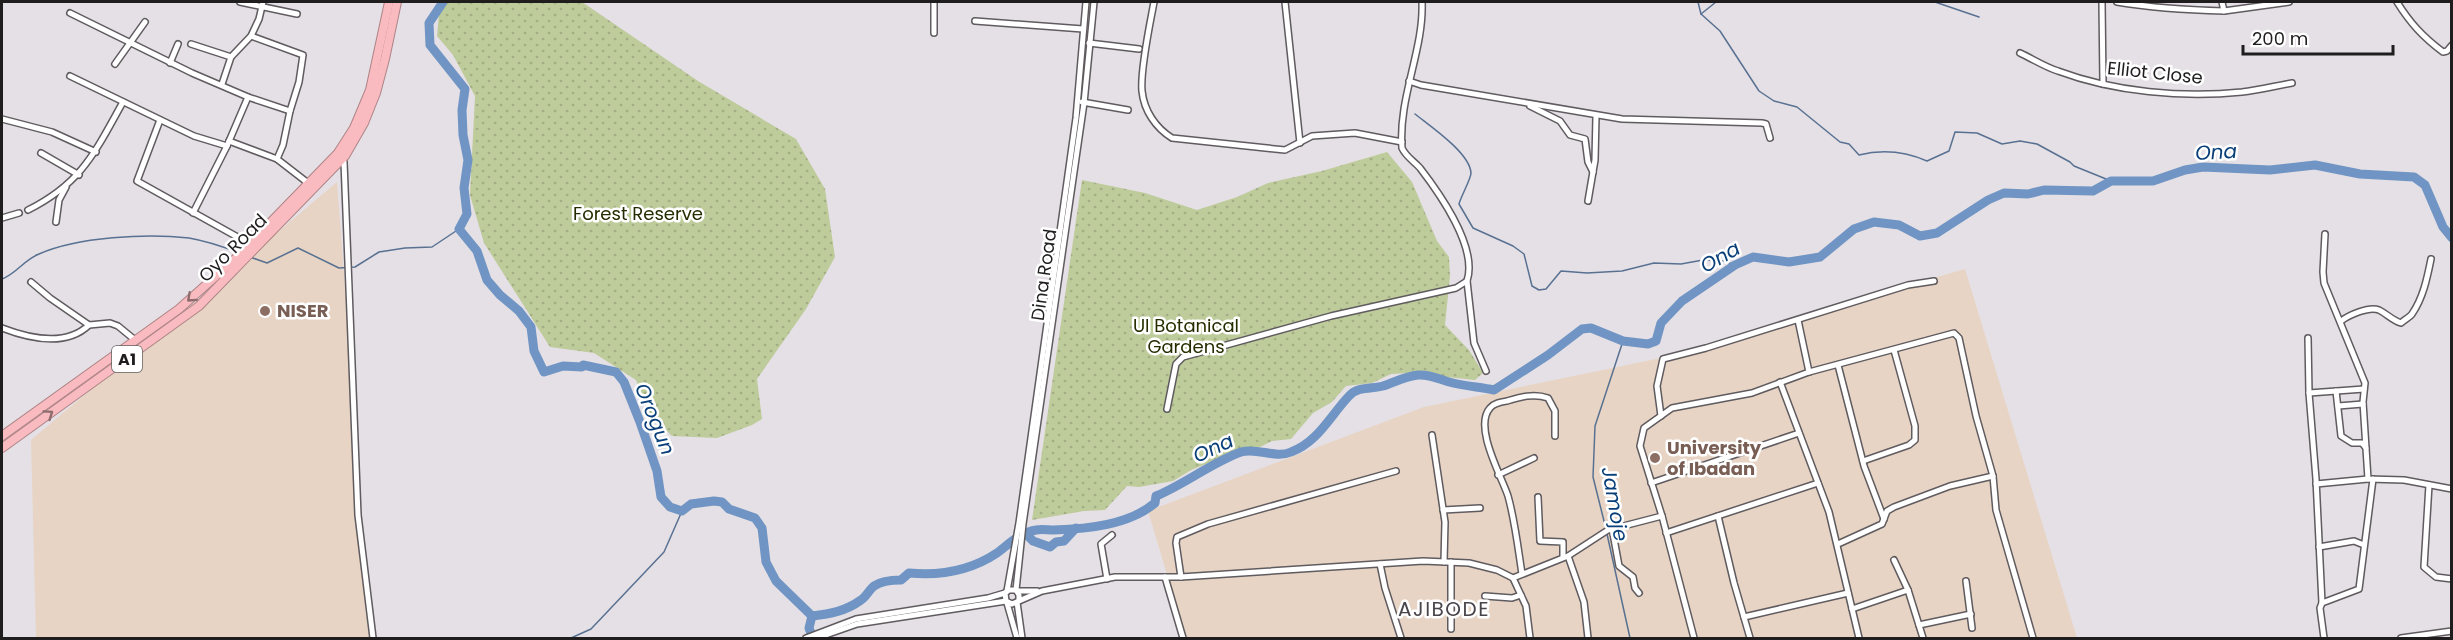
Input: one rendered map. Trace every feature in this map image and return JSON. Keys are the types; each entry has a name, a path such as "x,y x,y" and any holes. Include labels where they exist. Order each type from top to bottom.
{"highway":[{"name":"Oyo Road","path":"3,445 199,306 244,259 250,247 308,183 340,156 369,90 389,2"},
{"name":"Oyo Road","path":"2,436 179,309 250,247 340,156 364,123 376,93 397,2"}],"street":[{"path":"240,2 263,4 297,14"},
{"path":"934,2 934,33"},
{"name":"Dina Road","path":"1081,102 1086,2"},
{"name":"Dina Road","path":"1017,553 1094,2"},
{"path":"1154,2 1142,88 1150,116 1158,128 1172,138 1210,144 1285,150 1312,136 1355,133 1402,142"},
{"path":"1285,2 1300,143"},
{"path":"1422,2 1421,22 1409,81 1402,142 1404,154 1419,167 1458,229 1467,249 1470,261 1467,281 1474,343 1486,371"},
{"path":"2102,2 2103,84"},
{"path":"2117,2 2176,10 2224,10 2289,2"},
{"path":"2222,2 2224,10"},
{"path":"2397,2 2409,21 2425,39 2444,52 2451,45"},
{"path":"222,84 231,57 251,36 263,4"},
{"path":"70,13 170,63 248,97 290,111"},
{"path":"975,21 1083,29"},
{"path":"115,64 145,22"},
{"path":"251,36 303,55 299,82 283,146 277,159"},
{"path":"1089,43 1139,49"},
{"path":"170,63 178,44"},
{"path":"191,44 231,57"},
{"name":"Elliot Close","path":"2020,53 2058,71 2103,84 2159,92 2205,94 2242,92 2292,83"},
{"path":"70,76 194,135 277,159 308,183"},
{"path":"1409,81 1421,86 1596,116 1622,119 1757,122 1766,124 1770,138"},
{"path":"193,213 228,144 248,97"},
{"path":"28,210 67,186 79,175 96,152 123,102"},
{"path":"1081,102 1128,110"},
{"path":"1526,104 1560,121 1570,135 1585,139 1588,162 1593,172"},
{"path":"1588,201 1593,172 1596,116"},
{"path":"2,119 52,132 96,152"},
{"path":"160,120 137,181 250,247"},
{"path":"41,153 79,175"},
{"path":"340,156 358,515 372,639"},
{"path":"56,222 59,201 67,186"},
{"path":"2,218 19,213"},
{"path":"2322,603 2359,589 2371,479 2366,448 2363,378 2324,283 2322,272 2325,234"},
{"path":"2341,321 2371,309 2380,310 2389,318 2401,323 2412,315 2423,294 2431,259"},
{"path":"1167,409 1176,364 1183,357 1331,316 1456,288 1467,281"},
{"path":"1661,416 1657,386 1663,359 1908,285 1934,281"},
{"path":"31,282 89,325"},
{"path":"1798,320 1809,372"},
{"path":"2,328 44,339 72,336 89,325 110,323 118,326 135,340"},
{"path":"1694,639 1640,441 1644,428 1672,408 1742,396 1809,372 1954,333 1958,334 1976,416 1994,476 1996,510 2033,639"},
{"path":"2308,338 2309,393 2322,603 2320,608 2324,639"},
{"path":"1863,461 1909,445 1915,440 1915,426 1894,350"},
{"path":"1838,365 1863,461 1885,521"},
{"path":"1780,382 1838,544 1859,639"},
{"path":"2309,393 2364,389"},
{"path":"2336,391 2341,436 2352,444 2362,443 2366,448"},
{"path":"1522,574 1509,502 1492,459 1486,425 1488,409 1494,404 1533,395 1548,398 1555,411 1555,436"},
{"path":"2338,406 2363,404"},
{"path":"1652,483 1799,433"},
{"path":"1432,435 1445,522 1451,629"},
{"path":"1498,475 1534,458"},
{"path":"1181,577 1176,543 1178,537 1208,524 1396,471"},
{"path":"1838,544 1885,521 1887,511 1894,507 1950,486 1994,476"},
{"path":"2316,484 2371,479 2404,480 2451,489"},
{"path":"1666,533 1818,483"},
{"path":"2429,485 2424,567 2436,577 2451,579"},
{"path":"1538,497 1540,540 1563,542 1584,602 1588,639"},
{"path":"1443,510 1480,508"},
{"path":"1514,578 1566,556 1612,528 1662,516"},
{"path":"1718,516 1750,639"},
{"path":"1612,528 1619,566 1634,577 1635,588 1639,593"},
{"path":"1107,579 1101,544 1112,535"},
{"path":"2319,547 2354,541 2364,545"},
{"path":"1017,553 1017,591 1022,639"},
{"path":"1017,553 1004,596 1011,609 1017,639"},
{"path":"1894,560 1908,590 1923,639"},
{"path":"817,639 856,620 988,598 1007,591 1042,591 1107,579 1181,577 1380,564 1469,562 1497,570 1514,578 1526,606 1530,639"},
{"path":"1380,564 1401,639"},
{"path":"1165,577 1183,639"},
{"path":"1966,580 1972,628"},
{"path":"1852,609 1908,590"},
{"path":"806,639 857,624 1007,602 1012,604 1042,591"},
{"path":"1744,617 1848,592"},
{"path":"1485,596 1512,598 1521,595"},
{"path":"1919,625 1971,614"},
{"path":"2401,639 2451,631"}],"shaded area":[{"name":"NISER","path":"337,182 371,638 36,638 31,440"},
{"name":"University of Ibadan","path":"1965,269 2077,638 1186,638 1148,511 1424,407 1661,358"}],"green space":[{"name":"Forest Reserve","path":"440,2 582,2 698,81 796,139 825,189 835,257 806,309 757,379 762,419 717,438 672,436 650,415 636,380 594,353 550,347 484,243 470,195 475,96 453,55 437,36"},
{"name":"UI Botanical Gardens","path":"1387,152 1412,182 1437,241 1449,257 1450,276 1445,325 1469,350 1483,373 1475,380 1409,373 1391,374 1372,383 1346,386 1332,402 1313,413 1291,439 1272,441 1252,451 1223,457 1191,470 1173,481 1139,487 1127,486 1105,510 1084,511 1032,520 1082,180 1145,193 1197,210 1237,197 1268,183 1322,171"}],"waterway":[{"name":"Orogun","path":"443,2 429,23 430,45 465,89 462,110 463,135 468,160 464,188 467,214 459,229 477,251 487,280 519,311 531,327 534,351 544,372 563,366 582,367 583,365 616,372 624,382 640,422 657,471 661,497 670,507 682,511 691,504 714,501 722,502 729,509 755,518 762,528 766,562 776,581 812,616"},
{"path":"1698,2 1701,14 1720,31 1759,91 1774,101 1797,107 1840,142 1849,144 1859,155 1893,152 1927,161 1949,151 1955,132 1977,133 2002,144 2020,141 2037,144 2074,166 2111,181"},
{"path":"1701,14 1716,2"},
{"path":"1935,2 1979,17"},
{"path":"1415,114 1448,140 1469,165 1471,176 1459,204 1473,228 1513,246 1524,254 1532,286 1539,290 1546,289 1561,271 1587,273 1622,271 1654,263 1681,264 1703,260 1724,261 1735,265"},
{"name":"Ona","path":"812,616 850,607 863,599 877,584 901,580 909,573 944,573 966,568 987,559 1019,536 1030,531 1094,527 1120,521 1145,510 1155,503 1156,496 1241,452 1279,454 1291,452 1309,442 1349,396 1361,389 1383,386 1422,375 1494,390 1548,355 1582,329 1591,328 1623,341 1648,344 1656,341 1661,323 1682,301 1735,265 1753,257 1789,262 1820,257 1854,229 1874,222 1899,225 1920,236 1937,233 1988,200 2004,193 2028,194 2044,190 2093,191 2111,181 2153,181 2185,170 2203,167 2270,170 2315,165 2360,174 2414,177 2425,185 2443,227 2452,238"},
{"path":"250,257 267,263 298,248 339,268 355,267 379,252 432,247 459,229"},
{"path":"2,279 39,254 92,240 133,236 189,238 237,252"},
{"name":"Jamoje","path":"1606,529 1593,477 1595,426 1623,341"},
{"path":"571,638 591,629 664,552 682,511"},
{"name":"Ona","path":"1026,534 1033,541 1050,547 1056,542 1064,541 1076,528"},
{"name":"Jamoje","path":"1607,534 1630,638"},
{"name":"Ona","path":"812,616 809,628 813,638"}],"place":[{"name":"NISER","path":"265,311"},
{"name":"University of Ibadan","path":"1655,458"}],"district":[{"name":"AJIBODE","path":"1444,609"}]}
